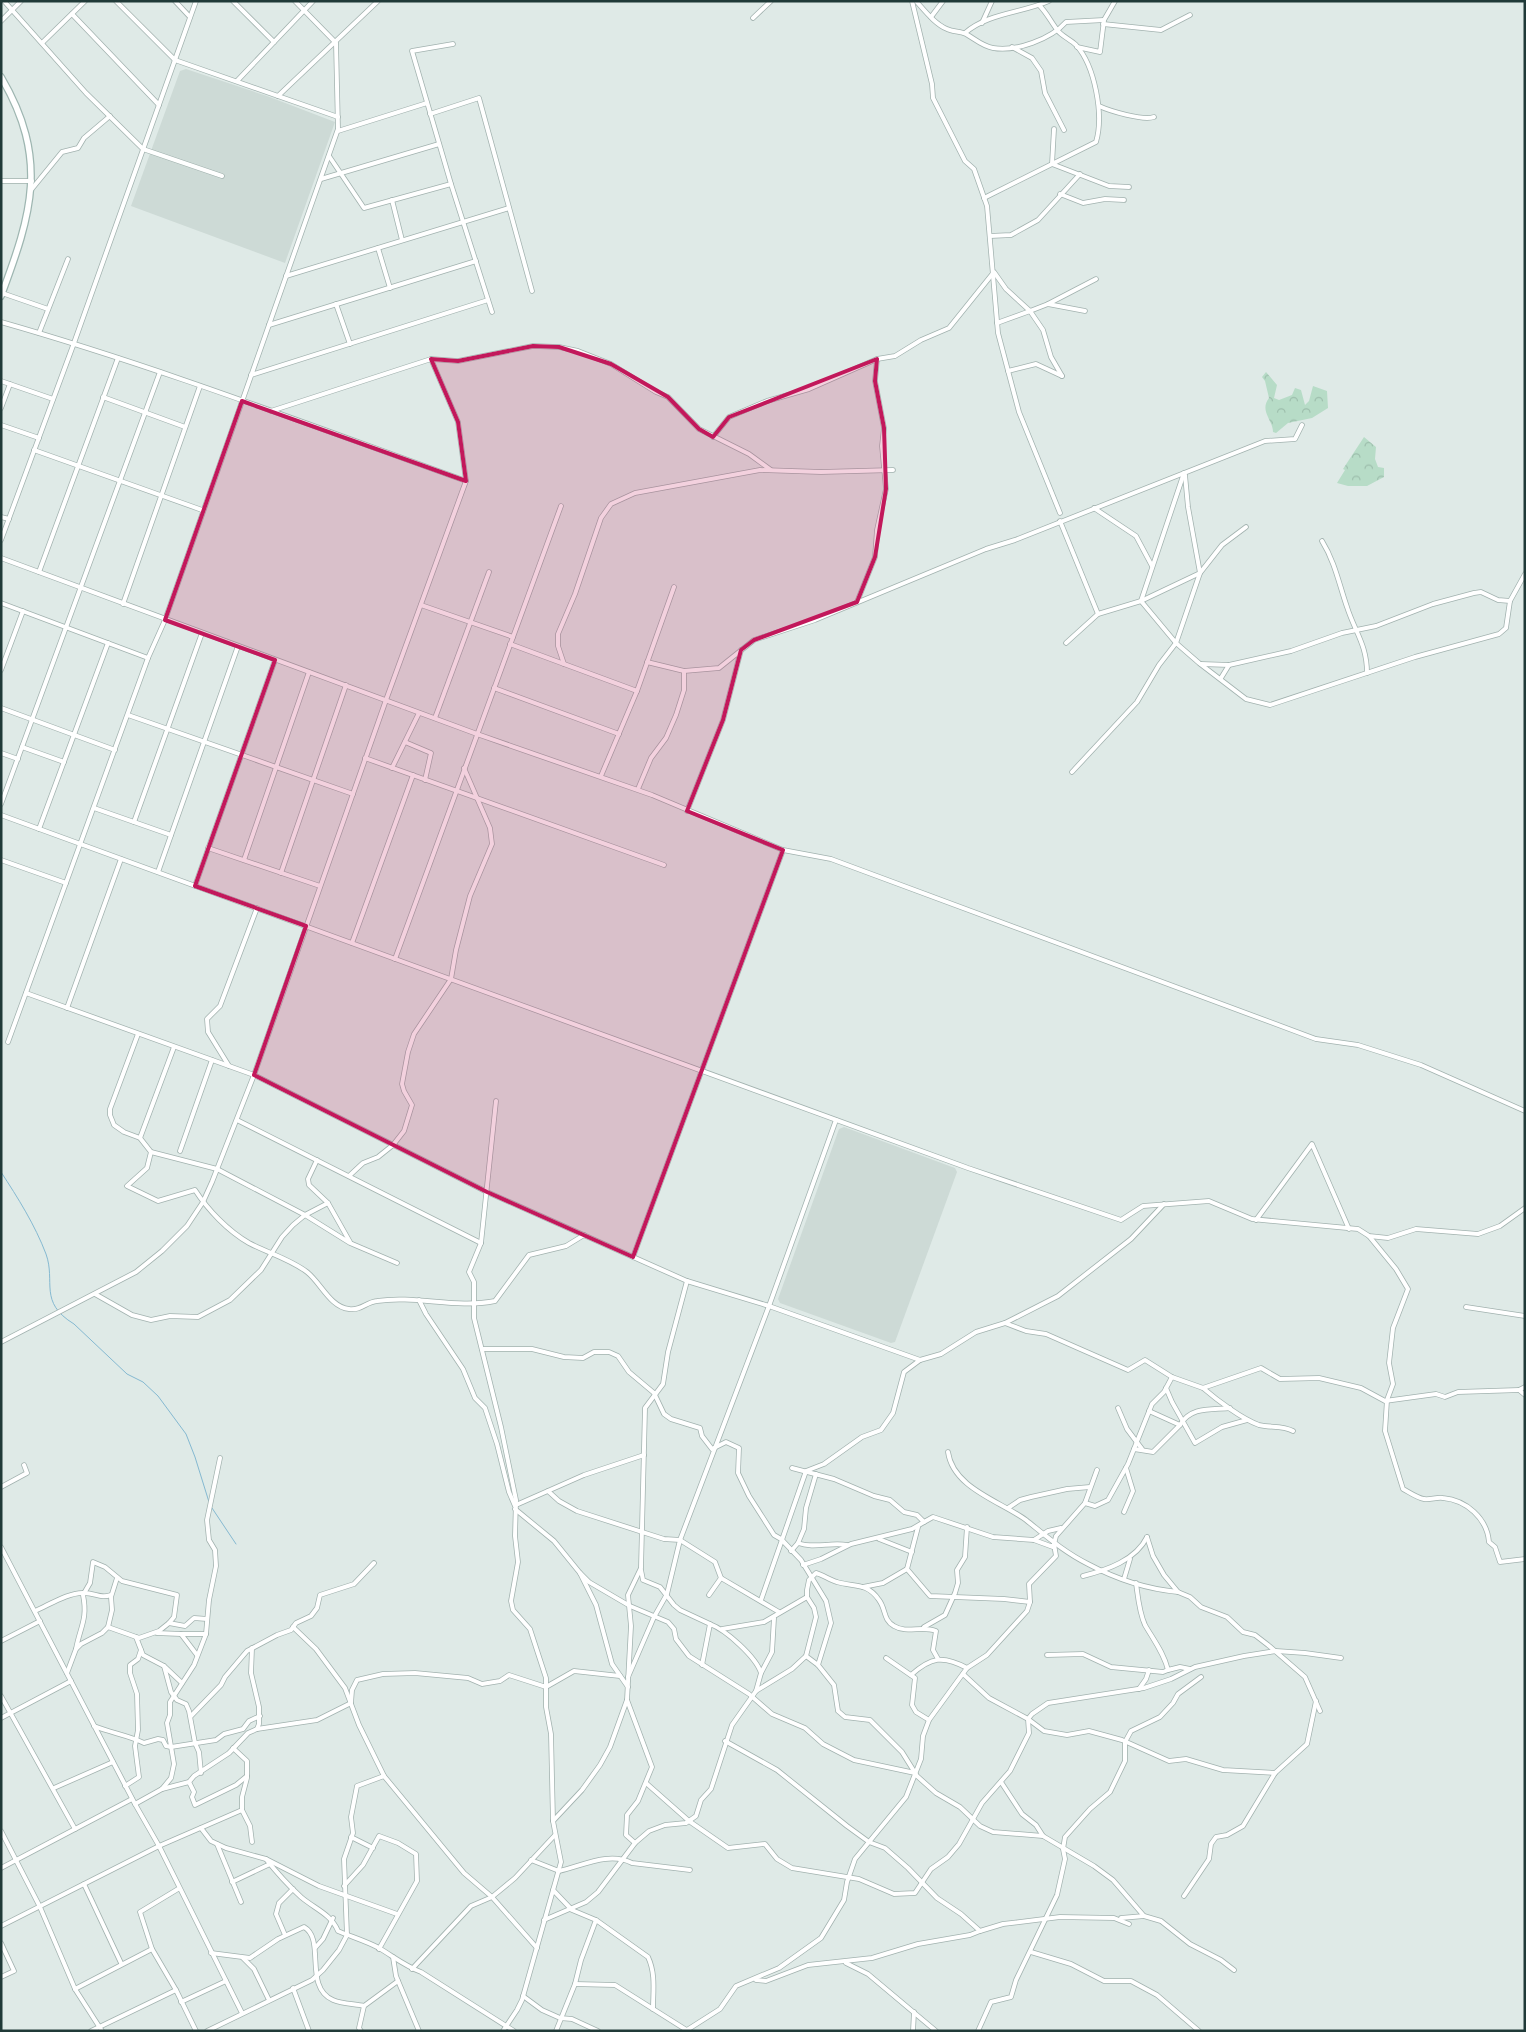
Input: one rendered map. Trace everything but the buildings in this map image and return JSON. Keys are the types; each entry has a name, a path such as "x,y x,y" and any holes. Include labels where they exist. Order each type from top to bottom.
{"street":[{"path":"4,1 143,150 222,176"},
{"path":"1,21 21,1"},
{"path":"43,42 84,1"},
{"path":"116,1 175,60 338,117"},
{"path":"175,1 190,17"},
{"path":"1,540 74,343 196,1"},
{"path":"233,1 274,42"},
{"path":"8,1042 148,658 165,620 202,510 338,131 336,43 295,1"},
{"path":"237,82 314,1"},
{"path":"278,96 336,43 378,1"},
{"path":"753,18 771,1"},
{"path":"912,1 932,84 933,98 965,161 974,169 984,198 994,272 997,323 1008,371 1019,412 1060,513"},
{"path":"916,1 931,17 947,29 964,33 992,48 1012,47 1038,40 1058,31 1066,22 1103,22 1161,30 1190,15"},
{"path":"931,17 943,1"},
{"path":"982,23 992,1"},
{"path":"964,33 972,26 999,16 1039,6 1049,1"},
{"path":"1077,47 1100,52 1103,22 1115,1"},
{"path":"984,198 1096,142 1100,129 1099,106 1087,62 1077,47 1058,31 1048,14 1039,6"},
{"path":"72,14 159,105"},
{"path":"453,44 412,51 451,184 492,312"},
{"path":"1012,47 1032,58 1041,71 1045,93 1064,130"},
{"path":"1,77 12,95 26,132 32,181 22,240 2,294 48,309"},
{"path":"430,114 479,98 532,291"},
{"path":"338,131 427,103"},
{"path":"1099,106 1114,113 1127,113 1148,119 1154,117"},
{"path":"31,190 62,152 78,148 84,138 110,116"},
{"path":"1052,164 1054,129"},
{"path":"321,179 439,144"},
{"path":"329,156 339,174 364,208 451,184"},
{"path":"1052,164 1110,186 1129,187"},
{"path":"990,236 1011,235 1038,220 1080,174"},
{"path":"1,181 32,181"},
{"path":"1060,194 1083,203 1105,199 1124,200"},
{"path":"392,200 402,240"},
{"path":"286,276 509,208"},
{"path":"378,248 390,288"},
{"path":"38,333 68,259"},
{"path":"269,325 476,261"},
{"path":"994,272 1006,289 1030,312 1044,330 1051,357 1062,376 1036,364 1008,371"},
{"path":"713,437 729,417 767,401 809,389 877,360 895,356 921,340 949,328 994,272"},
{"path":"997,323 1030,312 1096,279"},
{"path":"251,375 488,300"},
{"path":"336,304 350,344"},
{"path":"1048,304 1085,311"},
{"path":"1,322 74,343 160,372 466,481"},
{"path":"271,411 432,359 458,361 533,346 559,347 578,351 611,364 656,392 668,396 699,429 749,454 771,470"},
{"path":"39,572 118,358"},
{"path":"1,1342 136,1272 162,1251 187,1226 203,1202 254,1075 365,758 466,481 458,422 432,359"},
{"path":"857,602 874,557 877,530 886,489 882,446 884,428 875,381 877,360"},
{"path":"1,804 160,372"},
{"path":"1,381 53,399"},
{"path":"1,408 10,384"},
{"path":"123,604 200,386"},
{"path":"103,397 185,427"},
{"path":"1,425 39,438"},
{"path":"647,662 684,671 719,668 754,640 815,620 1265,441 1295,439 1302,426"},
{"path":"34,450 202,510"},
{"path":"564,664 558,646 558,634 575,594 601,518 611,504 634,494 733,474 771,470 821,472 893,470"},
{"path":"1141,601 1184,473"},
{"path":"1184,473 1200,573"},
{"path":"395,959 561,506"},
{"path":"1094,508 1136,536 1152,566"},
{"path":"1,517 8,519"},
{"path":"1060,521 1098,614"},
{"path":"1072,772 1137,702 1159,665 1176,643 1200,573 1222,545 1246,527"},
{"path":"1322,541 1333,561 1350,616 1365,647 1367,673"},
{"path":"1,558 477,734 601,776 783,850 831,859 1316,1039 1358,1045 1422,1065 1525,1111"},
{"path":"435,718 489,572"},
{"path":"1066,642 1098,614 1141,601 1200,573"},
{"path":"1141,601 1176,643 1199,664 1221,678 1246,699 1270,705 1414,657 1499,634 1506,628 1510,601 1525,574"},
{"path":"601,776 637,691 674,587"},
{"path":"1199,664 1229,665 1290,651 1433,604 1481,592 1498,600 1510,601"},
{"path":"1,604 148,658"},
{"path":"421,605 513,637"},
{"path":"1,670 23,612"},
{"path":"134,822 202,633"},
{"path":"39,829 108,643"},
{"path":"510,644 637,691"},
{"path":"158,872 238,646"},
{"path":"687,811 723,720 742,650"},
{"path":"195,886 275,660"},
{"path":"1221,678 1229,665"},
{"path":"638,790 652,758 666,738 676,715 684,690 684,671"},
{"path":"244,860 309,672"},
{"path":"281,873 346,685"},
{"path":"494,688 619,734"},
{"path":"1,708 115,750"},
{"path":"392,768 419,712"},
{"path":"128,714 353,794"},
{"path":"405,742 431,753 425,780"},
{"path":"22,747 64,762"},
{"path":"1,753 18,759"},
{"path":"365,758 664,865"},
{"path":"349,1176 363,1163 378,1157 393,1145 404,1130 412,1105 402,1084 411,1042 452,979 456,950 470,896 492,844 490,828 480,799 464,768"},
{"path":"352,943 413,775"},
{"path":"94,808 171,835"},
{"path":"1,815 836,1120 1121,1220 1143,1206 1209,1201 1256,1220 1358,1230 1369,1236 1396,1269 1408,1289 1393,1328 1389,1363 1393,1384 1387,1400 1385,1431 1403,1489 1423,1499 1442,1498 1462,1502 1476,1513 1488,1534 1489,1542 1495,1547 1500,1562 1525,1559"},
{"path":"208,848 320,886"},
{"path":"633,1257 783,850"},
{"path":"67,1008 121,859"},
{"path":"1,860 66,883"},
{"path":"229,1067 208,1032 207,1020 220,1006 257,908"},
{"path":"26,994 254,1075 487,1192 687,1281 769,1306 920,1360"},
{"path":"138,1034 110,1109 114,1125 124,1132 140,1138 151,1152 217,1169 305,1215 350,1243 397,1263"},
{"path":"140,1138 174,1047"},
{"path":"180,1151 212,1060"},
{"path":"496,1101 481,1243 469,1272 474,1282 474,1318 501,1427 516,1507 514,1536 518,1562 511,1602 513,1610 530,1629 544,1668 547,1721 551,1734 553,1821 561,1862 522,1996 503,2031"},
{"path":"237,1120 481,1243"},
{"path":"628,1677 654,1617 667,1594 680,1540 769,1306 836,1120"},
{"path":"1256,1220 1312,1144 1349,1228"},
{"path":"151,1152 148,1168 127,1186 158,1201 196,1190 203,1202 230,1229 249,1243 305,1270 319,1282 333,1302 347,1309 362,1309 374,1301 419,1300 474,1305 494,1301 529,1255 566,1246 584,1235"},
{"path":"317,1160 308,1179 308,1185 328,1203 350,1243"},
{"path":"95,1294 132,1315 151,1320 170,1316 198,1317 230,1300 260,1270 282,1237 305,1215 328,1203"},
{"path":"761,1600 806,1471 824,1464 862,1438 881,1430 894,1413 904,1372 920,1360 941,1354 976,1332 1005,1323 1058,1296 1131,1239 1164,1204"},
{"path":"1369,1236 1388,1238 1416,1229 1478,1234 1500,1226 1525,1208"},
{"path":"687,1281 668,1352 663,1384 644,1408 641,1568 643,1580 660,1587 680,1610 722,1629 754,1660 761,1673"},
{"path":"419,1300 426,1314 463,1370 475,1398 484,1408 498,1444 509,1492 516,1507 554,1542 588,1582 630,1606 668,1622 674,1629 676,1639 689,1656 752,1696 772,1714 805,1728 823,1744 848,1758 915,1773"},
{"path":"1466,1306 1525,1316"},
{"path":"1005,1323 1046,1334 1128,1370 1145,1360 1172,1377 1203,1388 1248,1420 1268,1427 1278,1426 1293,1431"},
{"path":"482,1349 532,1349 576,1358 583,1358 594,1352 609,1352 618,1356 629,1372 656,1394 664,1414 675,1422 700,1428 706,1442 715,1449"},
{"path":"1203,1388 1261,1368 1280,1378 1319,1378 1361,1388 1387,1400 1436,1394 1445,1397 1458,1392 1519,1390 1525,1387"},
{"path":"1084,1503 1095,1506 1106,1503 1126,1468 1152,1404 1166,1388 1172,1377"},
{"path":"1166,1388 1182,1422 1197,1444 1222,1427 1248,1420"},
{"path":"1519,1390 1525,1395"},
{"path":"1118,1408 1135,1442 1143,1450"},
{"path":"1134,1450 1153,1452 1182,1422 1198,1410 1230,1408"},
{"path":"1149,1411 1182,1422"},
{"path":"715,1449 726,1442 739,1448 738,1473 769,1528 803,1565 823,1594 831,1623 818,1665"},
{"path":"948,1452 952,1466 964,1480 1008,1508 1054,1544 1101,1570 1124,1579 1152,1589 1178,1592 1190,1597 1201,1607 1227,1617 1244,1632 1255,1635 1305,1678 1320,1711"},
{"path":"516,1507 584,1475 644,1455"},
{"path":"162,1789 171,1778 174,1764 167,1723 170,1715 170,1702 194,1665 206,1634 216,1566 215,1550 209,1540 207,1520 220,1458"},
{"path":"1,1487 27,1473 24,1465"},
{"path":"792,1468 816,1474 890,1500 904,1512 917,1515 924,1522"},
{"path":"1124,1512 1133,1491 1126,1468"},
{"path":"803,1565 821,1560 847,1545 918,1527 933,1517 967,1526 993,1537 1034,1540 1048,1547 1053,1547 1062,1527 1084,1503 1097,1470"},
{"path":"791,1551 798,1544 804,1529 806,1508 816,1474"},
{"path":"1008,1508 1027,1498 1067,1489 1090,1487"},
{"path":"548,1491 559,1502 577,1511 642,1530 664,1539 680,1540 715,1562 721,1578 779,1612"},
{"path":"924,1628 945,1614 952,1598 958,1583 957,1570 965,1557 967,1526"},
{"path":"863,1587 883,1583 907,1569 918,1527"},
{"path":"1034,1540 1043,1534 1062,1527"},
{"path":"1124,1579 1130,1559 1142,1546 1147,1537 1153,1556 1164,1575 1178,1592"},
{"path":"877,1538 912,1552"},
{"path":"798,1544 813,1546 835,1543 847,1545"},
{"path":"575,1984 614,1985 687,2030 720,2009 736,1986 756,1980 779,1968 816,1943 844,1900 848,1878 855,1859 904,1802 921,1759 923,1736 929,1720 967,1668 987,1655 1027,1611 1030,1602 1029,1584 1056,1556 1054,1544"},
{"path":"1,1547 158,1846 242,2013"},
{"path":"1083,1576 1130,1559"},
{"path":"67,1673 85,1619 84,1593 90,1583 93,1562 105,1567 117,1578 177,1595 174,1617 169,1623 154,1633"},
{"path":"191,1716 221,1685 225,1677 252,1648 291,1630 311,1616 317,1608 320,1595 354,1584 374,1563"},
{"path":"553,1821 600,1765 610,1746 627,1700 631,1626 628,1595 641,1568"},
{"path":"907,1569 930,1596 1030,1602"},
{"path":"580,1573 596,1605 612,1664 628,1687"},
{"path":"544,1920 572,1910 598,1892 636,1843 649,1830 689,1821 696,1816 701,1800 712,1789 725,1741 732,1725 756,1691 792,1668 806,1656 816,1618 814,1608 807,1597 810,1577 816,1573 836,1582 852,1583 863,1587 879,1600 884,1616 892,1625 906,1630 924,1628 936,1631 933,1650 938,1659"},
{"path":"76,1649 81,1644 102,1633 108,1627 112,1610 111,1595 117,1578"},
{"path":"709,1595 721,1578"},
{"path":"1136,1583 1144,1623 1157,1643 1168,1670"},
{"path":"35,1611 60,1600 84,1593 102,1598 111,1595"},
{"path":"722,1629 754,1626 774,1618 779,1612 807,1597"},
{"path":"169,1623 185,1626 194,1618 207,1619"},
{"path":"756,1691 761,1673 772,1652 774,1618"},
{"path":"1,1641 40,1621"},
{"path":"702,1665 710,1624"},
{"path":"108,1627 136,1637 154,1633 206,1634"},
{"path":"293,1627 316,1649 345,1688 384,1776 464,1873 492,1897 537,1948"},
{"path":"180,1634 197,1655"},
{"path":"136,1637 143,1655 164,1666 182,1683"},
{"path":"252,1648 251,1673 260,1716 257,1729"},
{"path":"125,1786 139,1777 136,1739 138,1730 137,1694 130,1673 130,1665 138,1659 141,1650"},
{"path":"1028,1719 1048,1703 1139,1689 1171,1679 1190,1669 1244,1656 1276,1652 1305,1653 1341,1658"},
{"path":"1048,1655 1083,1654 1111,1667 1163,1672 1180,1667 1190,1669"},
{"path":"806,1656 818,1665 834,1685 838,1711 845,1717 870,1720 902,1752 915,1773 936,1793 955,1803 973,1820 993,1832 1043,1836"},
{"path":"886,1658 915,1678 916,1684 911,1701 913,1708 929,1720"},
{"path":"911,1675 924,1663 938,1659 954,1660 967,1668"},
{"path":"164,1666 174,1697 186,1704 191,1716 195,1743 199,1752 201,1772"},
{"path":"1139,1689 1146,1680 1149,1670"},
{"path":"351,1703 352,1690 357,1680 384,1674 415,1673 468,1678 482,1684 500,1681 509,1675 546,1687 574,1671 620,1676"},
{"path":"963,1674 989,1698 1052,1734 1089,1731 1125,1742 1169,1761 1186,1759 1223,1770 1275,1774"},
{"path":"978,2031 991,2002 1011,1998 1016,1980 1032,1952 1060,1882 1065,1859 1063,1849 1065,1837 1110,1792 1125,1761 1125,1742 1131,1731 1160,1717 1173,1703 1178,1694 1201,1677"},
{"path":"1,1718 71,1681"},
{"path":"1,1696 54,1788 75,1829"},
{"path":"627,1700 652,1767 638,1801 627,1815 626,1835 636,1843"},
{"path":"1184,1896 1209,1859 1211,1844 1216,1837 1227,1835 1243,1826 1275,1774 1306,1744 1316,1701"},
{"path":"135,1804 162,1789 189,1782 233,1748 248,1733 257,1729 317,1720 351,1703"},
{"path":"94,1726 144,1743 158,1739 163,1740 166,1746 171,1747 216,1740 224,1734 242,1729 249,1721 260,1716"},
{"path":"646,1782 689,1821 728,1848 765,1844 777,1860 792,1868 859,1879 894,1894 915,1893 931,1870 952,1852 982,1803 1002,1782 1020,1753 1030,1728 1028,1719"},
{"path":"725,1741 777,1770 823,1809 869,1842 884,1848 937,1898 962,1914 980,1931"},
{"path":"233,1748 247,1761 247,1776 242,1797 242,1810 250,1826 252,1842"},
{"path":"54,1788 113,1762"},
{"path":"189,1782 194,1792 192,1797 195,1805 236,1785 247,1776"},
{"path":"207,2031 316,1976 333,1960 347,1935 344,1859 351,1837 351,1817 358,1786 384,1776"},
{"path":"1002,1782 1022,1814 1036,1825 1043,1836 1094,1866 1112,1880 1144,1916"},
{"path":"1,1868 132,1799"},
{"path":"1,1926 158,1846 242,1810"},
{"path":"201,1828 211,1841 216,1844 266,1859 319,1886 398,1914"},
{"path":"1,1831 40,1907 75,1989 100,2029"},
{"path":"412,1969 471,1906 492,1897 555,1834"},
{"path":"344,1886 357,1874 379,1836 398,1843 416,1854 417,1881 379,1949"},
{"path":"351,1837 373,1848"},
{"path":"216,1844 241,1902"},
{"path":"266,1859 293,1889 317,1910 333,1918 338,1931 393,1956 404,1966 484,2010 514,2031"},
{"path":"531,1860 559,1871 587,1861 625,1859 632,1863 690,1870"},
{"path":"232,1882 270,1864"},
{"path":"84,1884 121,1963"},
{"path":"178,1889 140,1912 152,1949 176,1990 196,2031"},
{"path":"286,1935 276,1914 279,1903 293,1889"},
{"path":"553,1890 572,1910 596,1920 648,1957 654,1979 652,1990 653,2009"},
{"path":"756,1980 766,1981 808,1964 872,1958 936,1940 970,1936 1003,1924 1060,1917 1120,1919 1144,1916 1161,1922 1190,1944 1221,1960 1234,1970"},
{"path":"333,1918 323,1939 316,1948 313,1965 316,1976 325,1993 332,2000 364,2006"},
{"path":"1120,1919 1129,1924"},
{"path":"556,2031 575,1984 581,1960 596,1920"},
{"path":"211,1953 250,1958 286,1935 304,1927 307,1929 316,1948"},
{"path":"1,1942 14,1971 1,1977"},
{"path":"75,1989 121,1963 152,1949"},
{"path":"1032,1952 1071,1964 1104,1981 1131,1981 1157,1995 1199,2031"},
{"path":"393,1956 398,1982 417,2030"},
{"path":"243,1957 254,1969 270,2000"},
{"path":"845,1962 868,1974 936,2031"},
{"path":"181,2002 226,1981"},
{"path":"360,2031 364,2006 398,1982"},
{"path":"293,1988 309,2031"},
{"path":"91,2031 100,2029 176,1990"},
{"path":"522,1996 542,2010 560,2018 572,2019 598,2031"},
{"path":"913,2031 914,2012"}],"highlighted area":[{"path":"533,346 559,347 611,364 668,397 699,429 713,437 729,417 877,359 875,381 884,428 886,489 875,557 857,602 754,640 741,650 723,720 687,811 783,850 633,1257 487,1192 254,1075 306,926 195,886 275,660 165,620 242,401 466,481 458,422 431,359 458,361"}],"shaded area":[{"path":"186,69 267,96 335,122 285,263 131,206 180,71"},
{"path":"844,1127 955,1168 957,1172 895,1342 891,1343 780,1303 778,1299 839,1129"}],"green space":[{"path":"1266,372 1277,385 1274,398 1279,400 1292,395 1295,388 1301,390 1305,405 1309,401 1313,386 1327,391 1328,408 1312,418 1288,423 1276,433 1273,432 1265,407 1269,398 1265,381 1262,377"},
{"path":"1364,437 1376,447 1375,459 1378,467 1384,468 1384,477 1367,486 1348,486 1337,483 1345,470 1343,469"}],"waterway":[{"path":"1,1172 42,1243 49,1264 50,1291 56,1308 127,1374 143,1382 158,1396 186,1434 209,1502"},
{"path":"212,1508 236,1544"}]}
